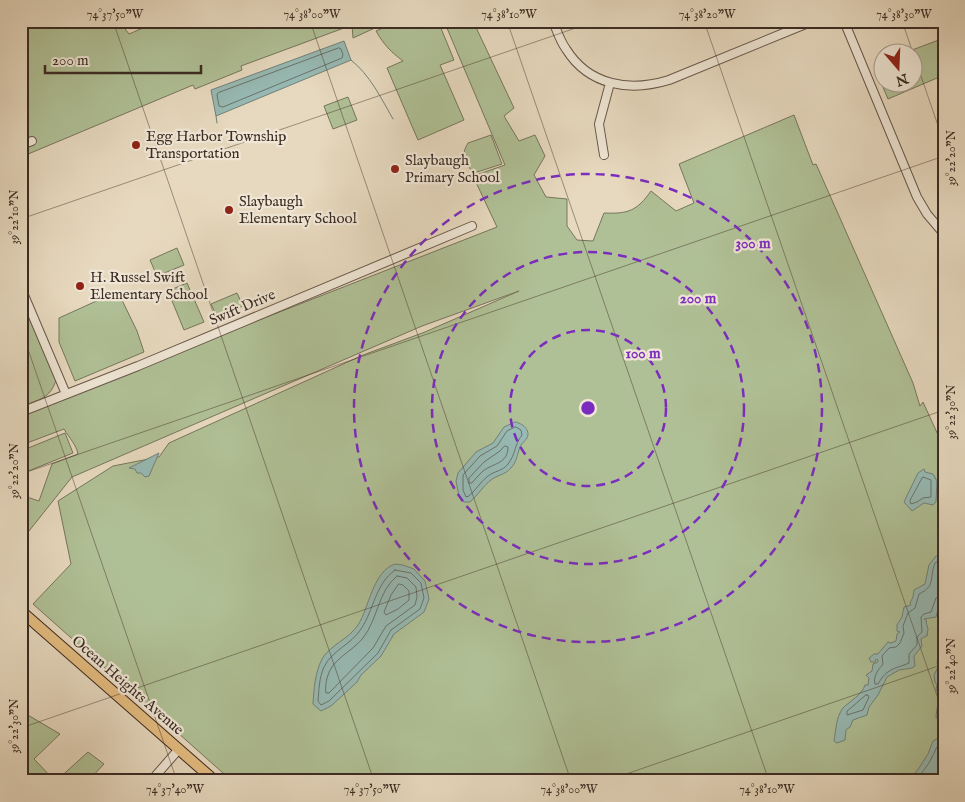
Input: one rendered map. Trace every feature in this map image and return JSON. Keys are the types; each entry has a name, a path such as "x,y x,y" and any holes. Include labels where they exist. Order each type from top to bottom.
{"main road":[{"name":"Ocean Heights Avenue","path":"21,612 216,781"}],"street":[{"path":"553,21 562,43 572,58 597,78 610,83 634,87 662,82 813,21"},
{"path":"844,21 917,197 927,214 944,234"},
{"path":"604,155 599,124 610,83"},
{"path":"21,145 32,141"},
{"name":"Swift Drive","path":"21,412 472,226"},
{"path":"21,288 66,394"},
{"path":"152,781 179,749"}],"green space":[{"path":"21,21 119,21 129,34 159,21 390,21 353,38 352,25 241,66 242,70 195,89 193,85 21,157"},
{"path":"399,21 438,21 454,60 440,65 464,120 418,140 387,68 403,61 388,48 376,31"},
{"path":"444,21 473,21 514,108 504,116 519,141 535,135 545,156 534,175 546,197 567,199 567,226 577,240 593,241 604,213 620,213 631,210 641,203 651,191 676,211 694,203 679,164 794,115 813,165 816,164 913,383 920,406 923,402 944,448 944,781 232,781 33,604 71,564 58,501 113,466 159,457 169,443 363,355 425,332 519,291 422,326 72,477 21,541 21,495 39,501 52,464 78,454 64,429 27,443 21,429 21,413 497,227 473,176 505,165"},
{"path":"944,38 944,75 922,84 922,46"},
{"path":"885,92 904,92 888,99"},
{"path":"348,97 357,120 333,129 324,106"},
{"path":"491,135 502,164 474,173 464,159 464,152 468,143"},
{"path":"177,248 184,265 157,276 150,260"},
{"path":"187,283 204,322 184,330 168,291"},
{"path":"21,288 56,380 47,395 21,407"},
{"path":"114,293 120,296 137,331 144,352 75,381 59,342 59,318"},
{"path":"237,293 243,306 217,317 211,304"},
{"path":"65,433 73,453 21,474 21,451"},
{"path":"21,711 60,734 34,759 55,781 21,781"},
{"path":"88,752 104,764 88,781 56,781"}],"water":[{"path":"344,41 351,60 216,116 211,90"},
{"path":"515,422 525,427 528,435 513,465 509,470 488,482 470,502 464,502 459,497 456,481 458,473 476,452 493,443 504,427"},
{"path":"159,453 149,476 145,477 141,473 137,473 135,469 129,468"},
{"path":"924,469 925,472 933,474 937,481 936,502 933,505 924,503 912,511 904,502 918,473"},
{"path":"936,556 944,556 944,599 940,601 936,617 924,619 927,621 928,635 921,639 922,646 914,656 915,666 899,670 887,677 878,695 869,707 867,715 853,720 850,727 846,730 845,740 837,743 834,741 839,715 843,708 859,695 865,685 868,685 869,678 866,675 872,671 873,664 878,662 876,659 875,662 871,662 869,658 874,654 878,654 888,642 896,641 897,634 900,632 897,631 897,625 902,617 904,607 911,605 914,590 925,584 929,565"},
{"path":"395,564 414,569 425,581 429,599 424,612 394,634 381,656 361,675 357,682 331,706 321,711 313,704 316,675 322,659 325,654 358,625 381,574"},
{"path":"944,642 944,698 938,718 936,718 938,696 934,675 938,667 937,662"},
{"path":"944,735 944,781 906,781 917,771 928,754 933,741"}],"waterway":[{"path":"351,60 369,80 393,119"},
{"path":"216,116 217,123"}],"place":[{"name":"Egg Harbor Township Transportation","path":"136,145"},
{"name":"Slaybaugh Primary School","path":"395,169"},
{"name":"Slaybaugh Elementary School","path":"229,210"},
{"name":"H. Russel Swift Elementary School","path":"80,286"}]}
